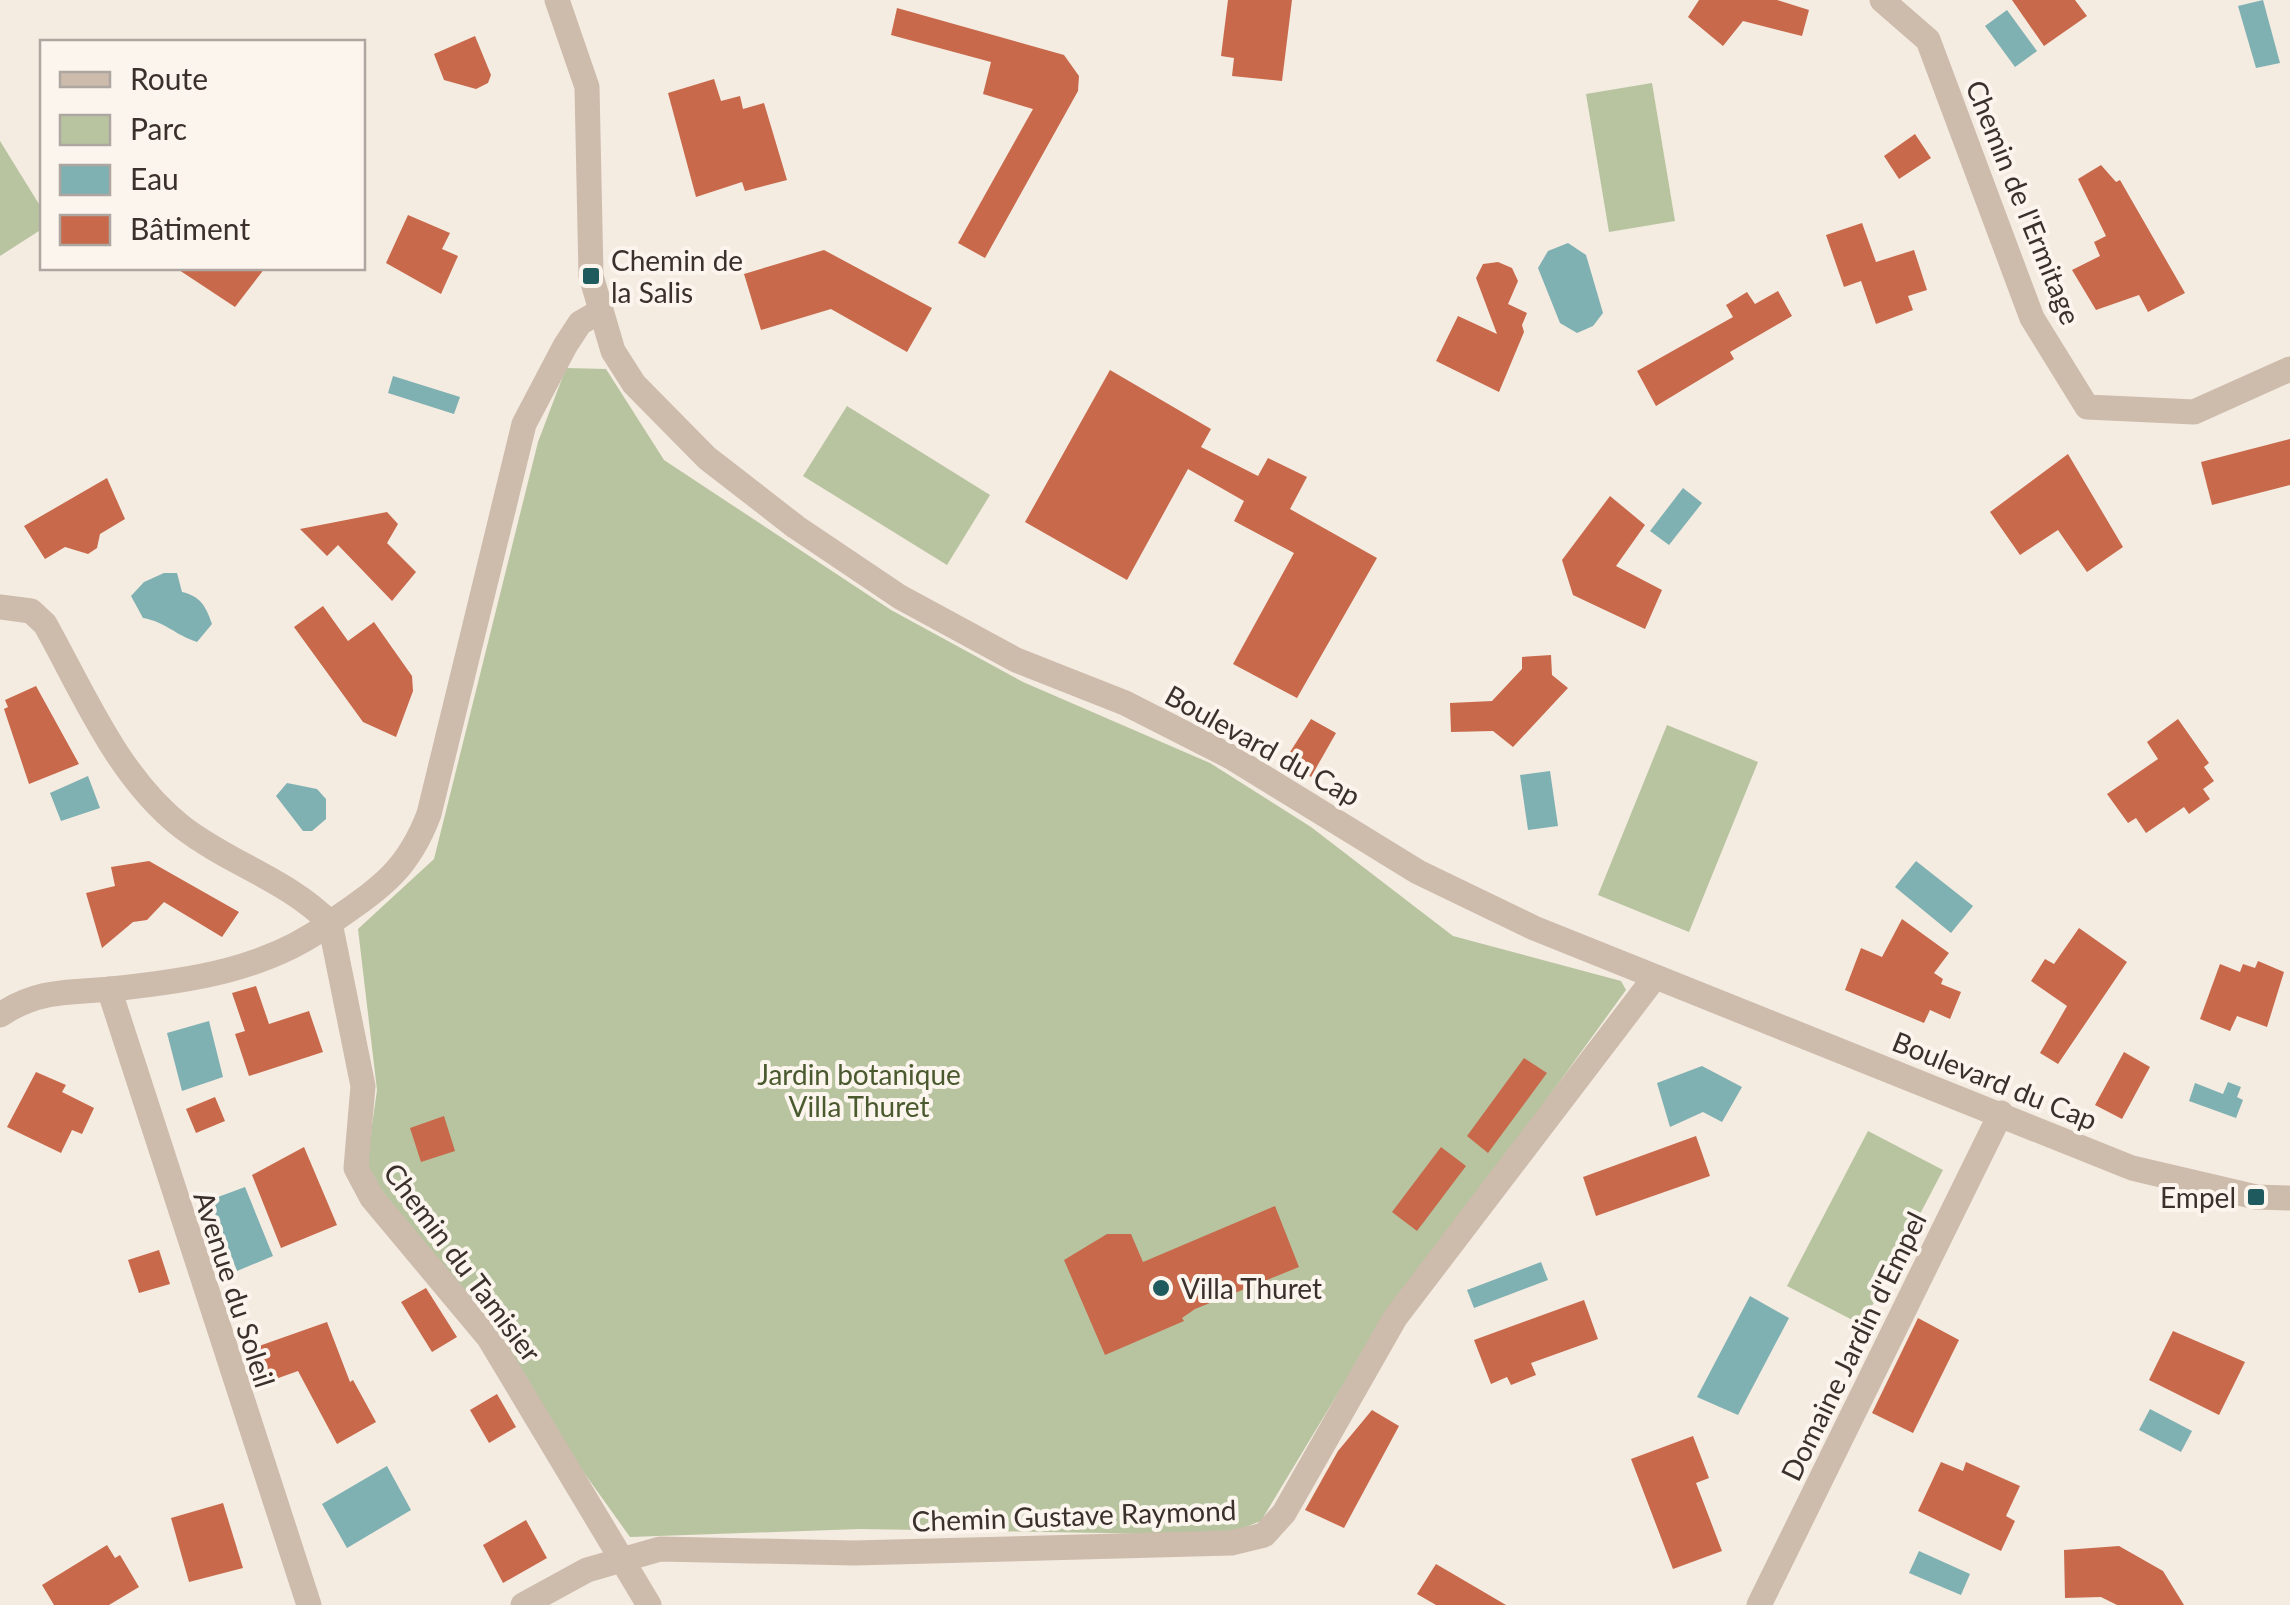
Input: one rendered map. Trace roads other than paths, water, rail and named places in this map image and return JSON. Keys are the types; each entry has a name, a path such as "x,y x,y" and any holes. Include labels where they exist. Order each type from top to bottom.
{"street":[{"name":"Boulevard du Cap","path":"557,0 587,87 591,276 613,351 634,384 707,458 796,527 900,597 1016,660 1124,704 1232,757 1418,872 1534,928 2132,1168 2256,1197 2290,1198"},
{"name":"Chemin de l'Ermitage","path":"1882,0 1928,40 2032,318 2087,407 2194,412 2290,369"},
{"path":"0,1015 61,989 108,989 237,970 296,949 394,878 415,850 429,814 524,424 580,322 599,312"},
{"path":"0,608 31,610 45,624 126,769 182,827 306,898 330,923"},
{"name":"Chemin du Tamisier","path":"330,923 364,1086 356,1168 372,1198 489,1338 625,1558 649,1605"},
{"name":"Chemin Gustave Raymond","path":"625,1558 660,1549 854,1553 1231,1543 1264,1536 1284,1513 1395,1318 1654,977"},
{"name":"Avenue du Soleil","path":"108,989 309,1605"},
{"name":"Domaine Jardin d'Empel","path":"1758,1605 2001,1114"},
{"path":"523,1605 587,1570 625,1558"}],"water":[{"path":"2263,0 2280,63 2256,68 2238,6"},
{"path":"2007,10 2037,51 2015,67 1985,26"},
{"path":"1568,243 1586,255 1603,313 1593,326 1577,333 1560,323 1538,268 1548,251"},
{"path":"393,376 460,397 454,414 388,393"},
{"path":"1683,488 1702,503 1669,545 1650,531"},
{"path":"164,573 177,573 182,592 198,599 207,612 212,624 197,642 143,618 131,596 144,582"},
{"path":"1550,771 1558,826 1528,830 1520,775"},
{"path":"88,776 100,808 61,821 50,793"},
{"path":"287,783 317,789 326,799 326,819 312,831 303,831 276,796"},
{"path":"1916,861 1973,906 1951,933 1895,887"},
{"path":"209,1021 223,1077 182,1091 167,1033"},
{"path":"1702,1066 1742,1087 1722,1122 1703,1112 1670,1127 1657,1083"},
{"path":"2228,1082 2241,1087 2237,1097 2243,1100 2236,1118 2189,1101 2195,1083 2223,1094"},
{"path":"245,1187 273,1256 237,1271 210,1200"},
{"path":"1541,1262 1548,1280 1474,1308 1467,1290"},
{"path":"1750,1296 1789,1318 1738,1415 1697,1397"},
{"path":"2150,1409 2192,1431 2181,1452 2139,1430"},
{"path":"387,1466 411,1510 347,1548 322,1504"},
{"path":"1919,1551 1970,1574 1961,1595 1909,1573"}],"place":[{"name":"Chemin de la Salis","path":"591,276"},
{"name":"Empel","path":"2256,1197"},
{"name":"Villa Thuret","path":"1161,1288"}],"park label":[{"name":"Jardin botanique Villa Thuret","path":"859,1090"}]}
